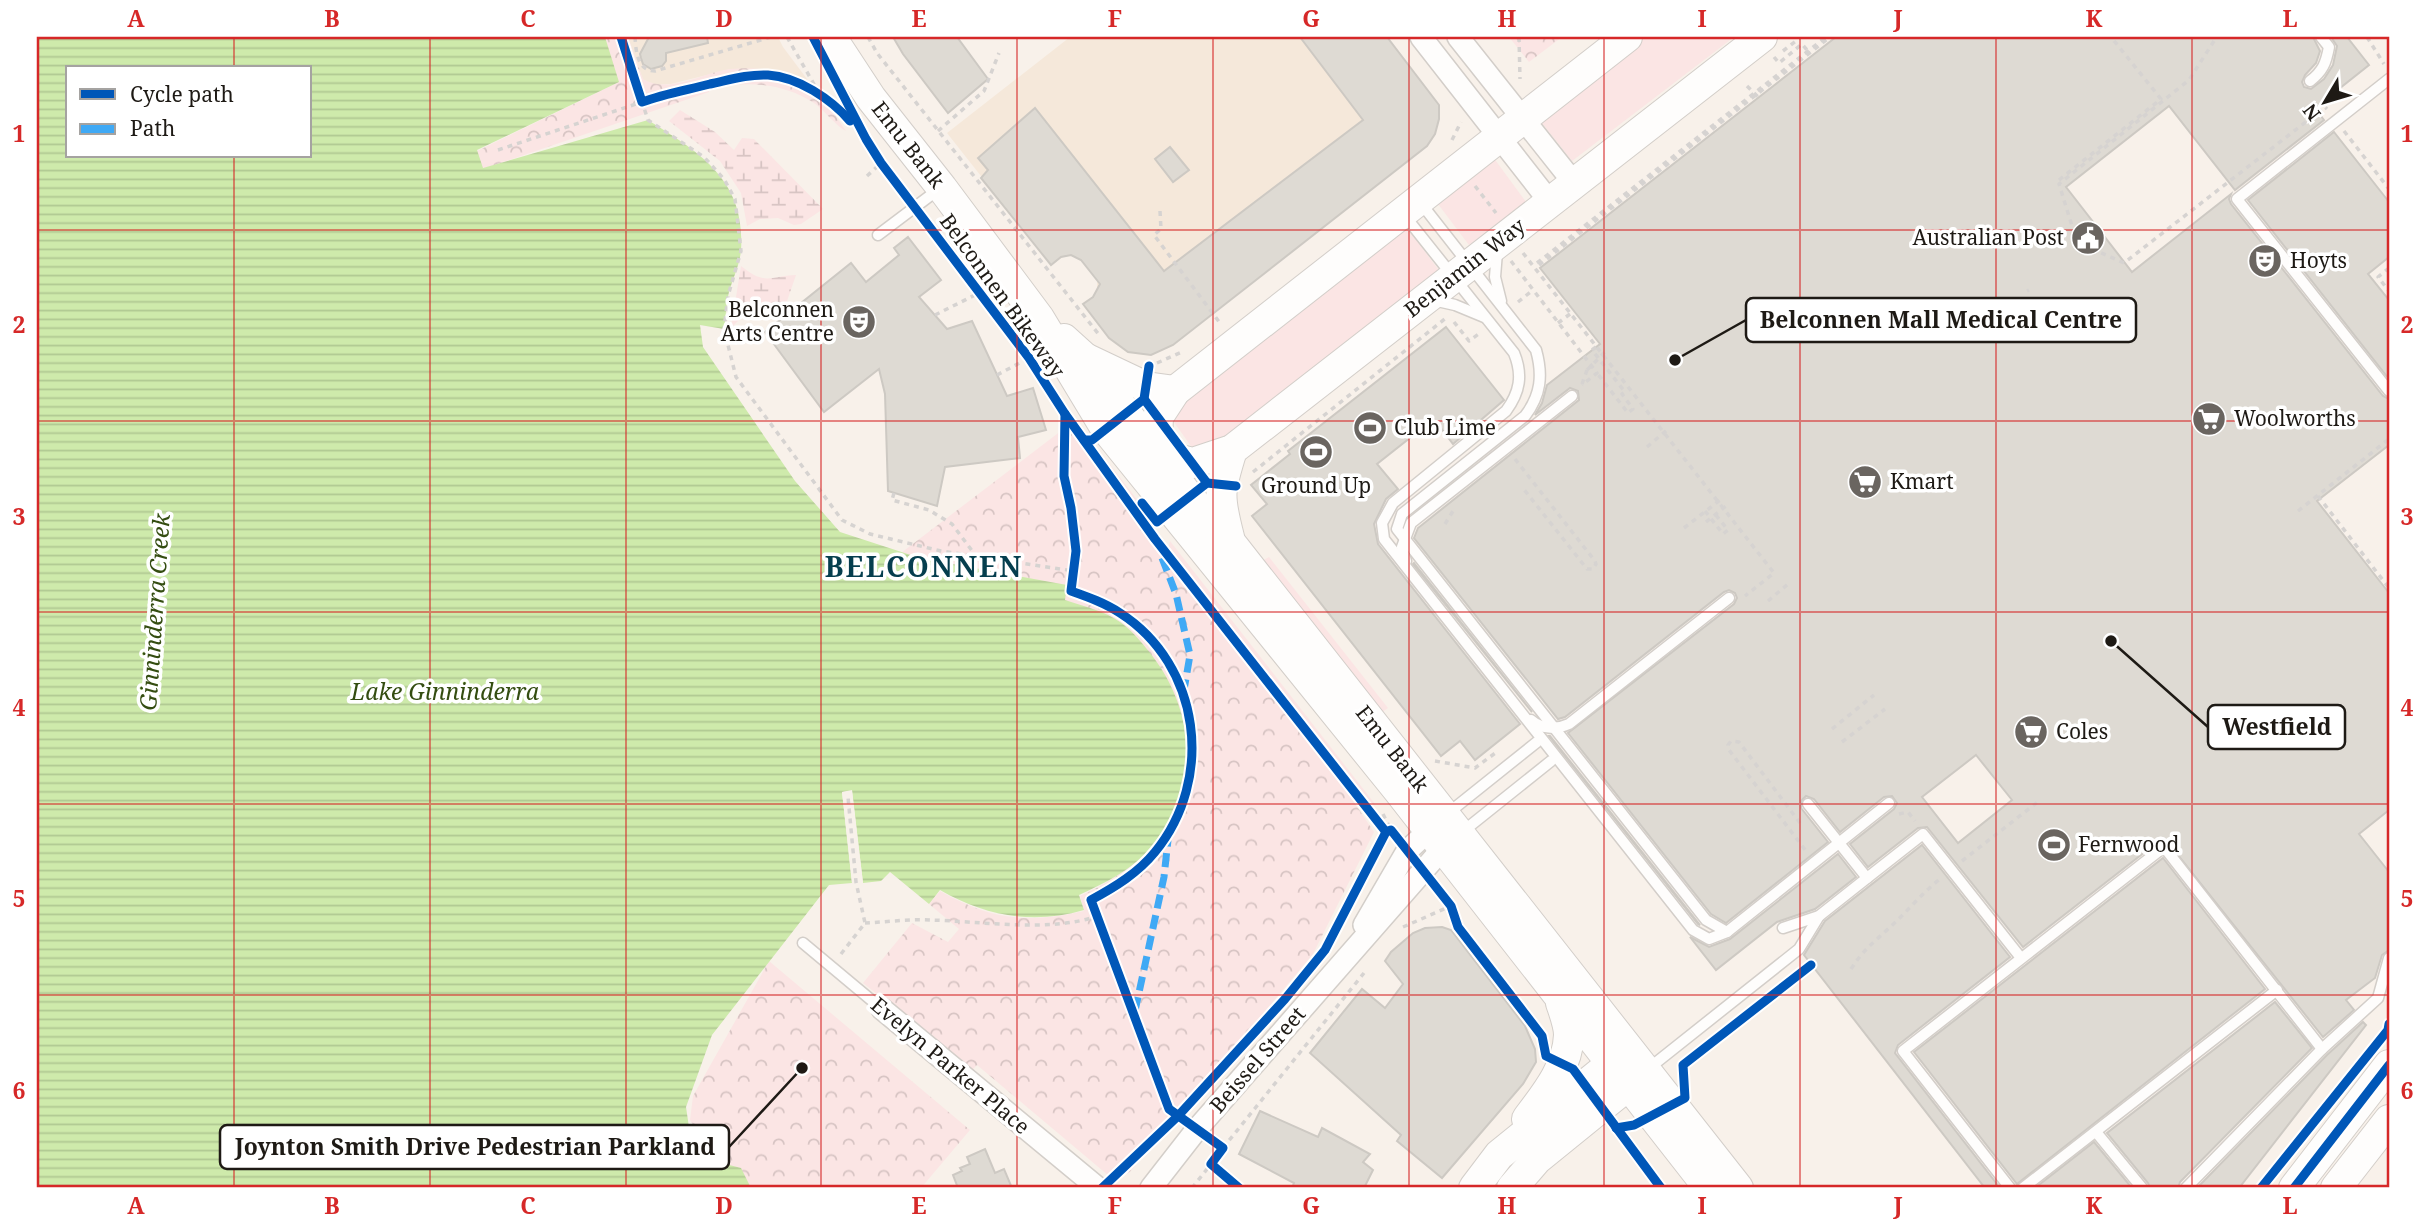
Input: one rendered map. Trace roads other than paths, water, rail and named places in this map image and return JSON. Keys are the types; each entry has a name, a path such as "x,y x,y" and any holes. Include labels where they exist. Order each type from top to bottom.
{"main road":[{"name":"Emu Bank","path":"831,37 871,98 1039,318 1069,371 1118,443 1444,832 1629,1067 1709,1188"},
{"path":"1157,491 1158,418 1175,391 1627,37"},
{"name":"Benjamin Way","path":"1118,443 1193,463 1232,450 1762,37"},
{"name":"Emu Bank","path":"1039,318 1093,347 1156,454 1189,497 1230,542 1444,832 1560,998 1629,1067 1738,1188"},
{"path":"1093,347 1175,391"},
{"path":"1230,542 1220,502 1228,485 1232,450"},
{"path":"1474,1188 1541,1100 1562,1064 1569,1034 1560,998"},
{"path":"2294,1188 2389,1065"},
{"path":"1499,1155 1629,1067"},
{"path":"1512,1188 1537,1159 1629,1067"},
{"path":"2336,1188 2389,1120"}],"street":[{"path":"1421,37 1550,202"},
{"path":"1458,37 1574,183"},
{"name":"Beissel Street","path":"1340,966 1407,851 1444,832"},
{"name":"Beissel Street","path":"1151,1188 1197,1129 1423,870 1444,832"},
{"name":"Evelyn Parker Place","path":"882,1009 1098,1188"}],"lane":[{"path":"2310,81 2326,64 2329,47 2321,37"},
{"path":"2389,79 2237,199 2389,391"},
{"path":"878,235 942,188"},
{"path":"1411,207 1461,271 1486,319 1514,353 1520,385 1515,399 1506,411 1393,503 1382,523 1384,539 1541,743 1693,930 1709,939 1727,932 1889,803"},
{"path":"1411,207 1461,271 1502,306 1536,350 1540,365 1540,386 1532,407 1516,424 1402,514 1398,529 1706,920 1727,932"},
{"path":"1502,306 1494,264 1506,236"},
{"path":"1423,300 1442,301 1486,319"},
{"path":"1575,392 1411,523 1402,547 1404,557 1533,723 1541,726 1559,728 1569,724 1735,599"},
{"path":"1444,832 1541,743 1591,707"},
{"path":"1444,832 1551,761"},
{"path":"1808,804 1867,878"},
{"path":"1783,928 1819,916 1923,834 2021,958"},
{"path":"2010,1188 1903,1051 2164,847 2322,1049"},
{"path":"1629,1067 1799,949 1819,916"},
{"name":"Evelyn Parker Place","path":"803,943 882,1009"},
{"path":"2186,1188 2322,1049 2378,998 2389,958"},
{"path":"2023,1188 2277,990"},
{"path":"2096,1132 2141,1188"}],"water":[{"name":"Lake Ginninderra","path":"37,37 605,37 619,82 477,150 483,168 648,120 685,144 716,171 727,187 736,205 741,226 741,250 728,297 724,329 700,325 703,347 795,481 840,532 920,558 1067,585 1065,600 1094,609 1120,622 1160,666 1179,706 1184,727 1185,770 1181,791 1173,813 1154,845 1117,876 1079,895 1084,910 1046,917 1010,915 974,906 940,890 929,904 890,872 881,881 863,883 852,791 842,792 852,883 829,885 712,1035 686,1107 690,1134 714,1161 741,1168 751,1188 37,1188"}],"place":[{"name":"Australian Post","path":"2088,238"},
{"name":"Hoyts","path":"2265,261"},
{"name":"Belconnen Arts Centre","path":"859,322"},
{"name":"Belconnen Mall Medical Centre","path":"1675,360"},
{"name":"Woolworths","path":"2209,419"},
{"name":"Club Lime","path":"1370,428"},
{"name":"Ground Up","path":"1316,452"},
{"name":"Kmart","path":"1865,482"},
{"name":"Westfield","path":"2111,641"},
{"name":"Coles","path":"2031,732"},
{"name":"Fernwood","path":"2054,845"},
{"name":"Joynton Smith Drive Pedestrian Parkland","path":"802,1068"}],"district":[{"name":"BELCONNEN","path":"924,567"}],"water label":[{"name":"Ginninderra Creek","path":"155,612"}]}
